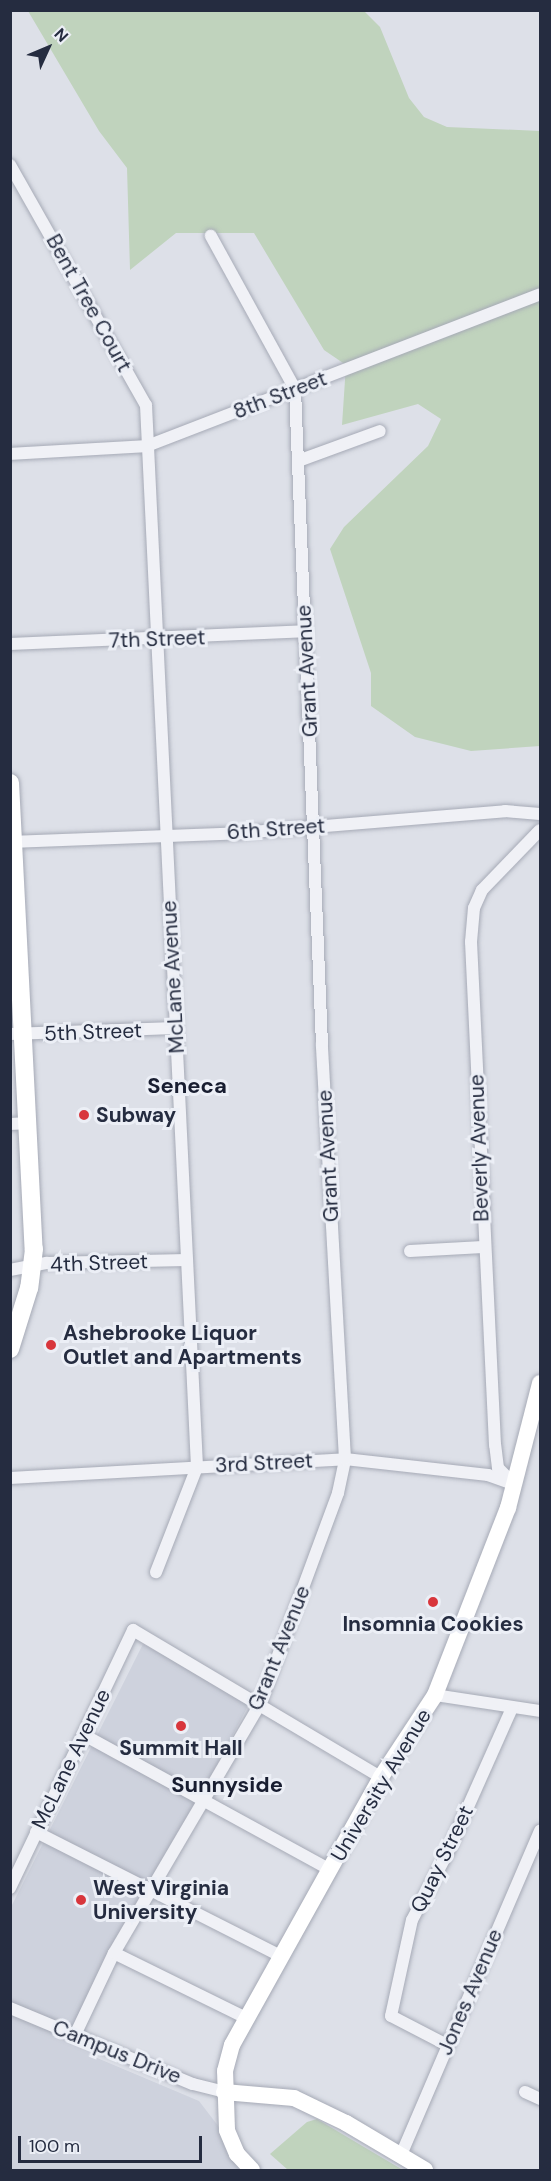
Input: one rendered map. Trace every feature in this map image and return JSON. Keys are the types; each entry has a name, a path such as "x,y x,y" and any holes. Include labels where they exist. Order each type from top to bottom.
{"main road":[{"path":"10,783 18,1034 29,1123 32,1267 10,1349"}],"street":[{"name":"Bent Tree Court","path":"10,165 146,405 147,446"},
{"name":"Grant Avenue","path":"75,2035 114,1953 153,1891 260,1704 338,1493 345,1459 322,1044 315,826 304,631 295,389 211,236"},
{"name":"8th Street","path":"10,454 147,446 540,294"},
{"path":"298,461 380,431"},
{"name":"McLane Avenue","path":"147,446 197,1467 156,1572"},
{"name":"7th Street","path":"10,644 304,631"},
{"name":"6th Street","path":"12,842 315,826 505,811 540,814"},
{"name":"Beverly Avenue","path":"515,1485 498,1468 483,1247 471,942 474,908 482,890 540,830"},
{"name":"5th Street","path":"18,1034 175,1028"},
{"path":"10,1124 29,1123"},
{"path":"410,1251 483,1247"},
{"name":"4th Street","path":"10,1270 187,1260"},
{"name":"University Avenue","path":"252,2170 237,2154 227,2130 224,2092 232,2045 381,1777 435,1695 492,1553 515,1485 540,1383"},
{"name":"3rd Street","path":"10,1478 345,1459 488,1475 515,1485"},
{"name":"McLane Avenue","path":"10,1888 133,1630 260,1704"},
{"path":"435,1695 540,1712"},
{"path":"260,1704 381,1777"},
{"name":"Quay Street","path":"447,2045 391,2016 412,1920 447,1854 512,1708"},
{"path":"84,1735 329,1869"},
{"name":"Jones Avenue","path":"401,2155 540,1830"},
{"path":"36,1832 280,1956"},
{"path":"114,1953 246,2018"},
{"name":"Campus Drive","path":"10,2008 224,2092"},
{"path":"224,2092 294,2098 425,2170"},
{"path":"525,2092 540,2099"},
{"path":"401,2155 416,2170"}],"shaded area":[{"name":"West Virginia University","path":"143,1644 249,1704 75,2035 97,2058 199,2101 252,2170 11,2170 10,1909"}],"green space":[{"path":"28,11 364,11 380,27 409,98 424,117 447,127 540,131 540,746 471,751 415,737 371,706 371,673 330,549 344,527 428,446 441,419 418,404 342,425 346,365 324,350 254,233 176,233 130,270 127,168 99,131"},
{"path":"317,2119 403,2170 288,2170 270,2154 307,2122"}],"place":[{"name":"Subway","path":"84,1115"},
{"name":"Ashebrooke Liquor Outlet and Apartments","path":"51,1345"},
{"name":"Insomnia Cookies","path":"433,1602"},
{"name":"Summit Hall","path":"181,1726"},
{"name":"West Virginia University","path":"81,1900"}],"district":[{"name":"Seneca","path":"187,1086"},
{"name":"Sunnyside","path":"227,1785"}]}
